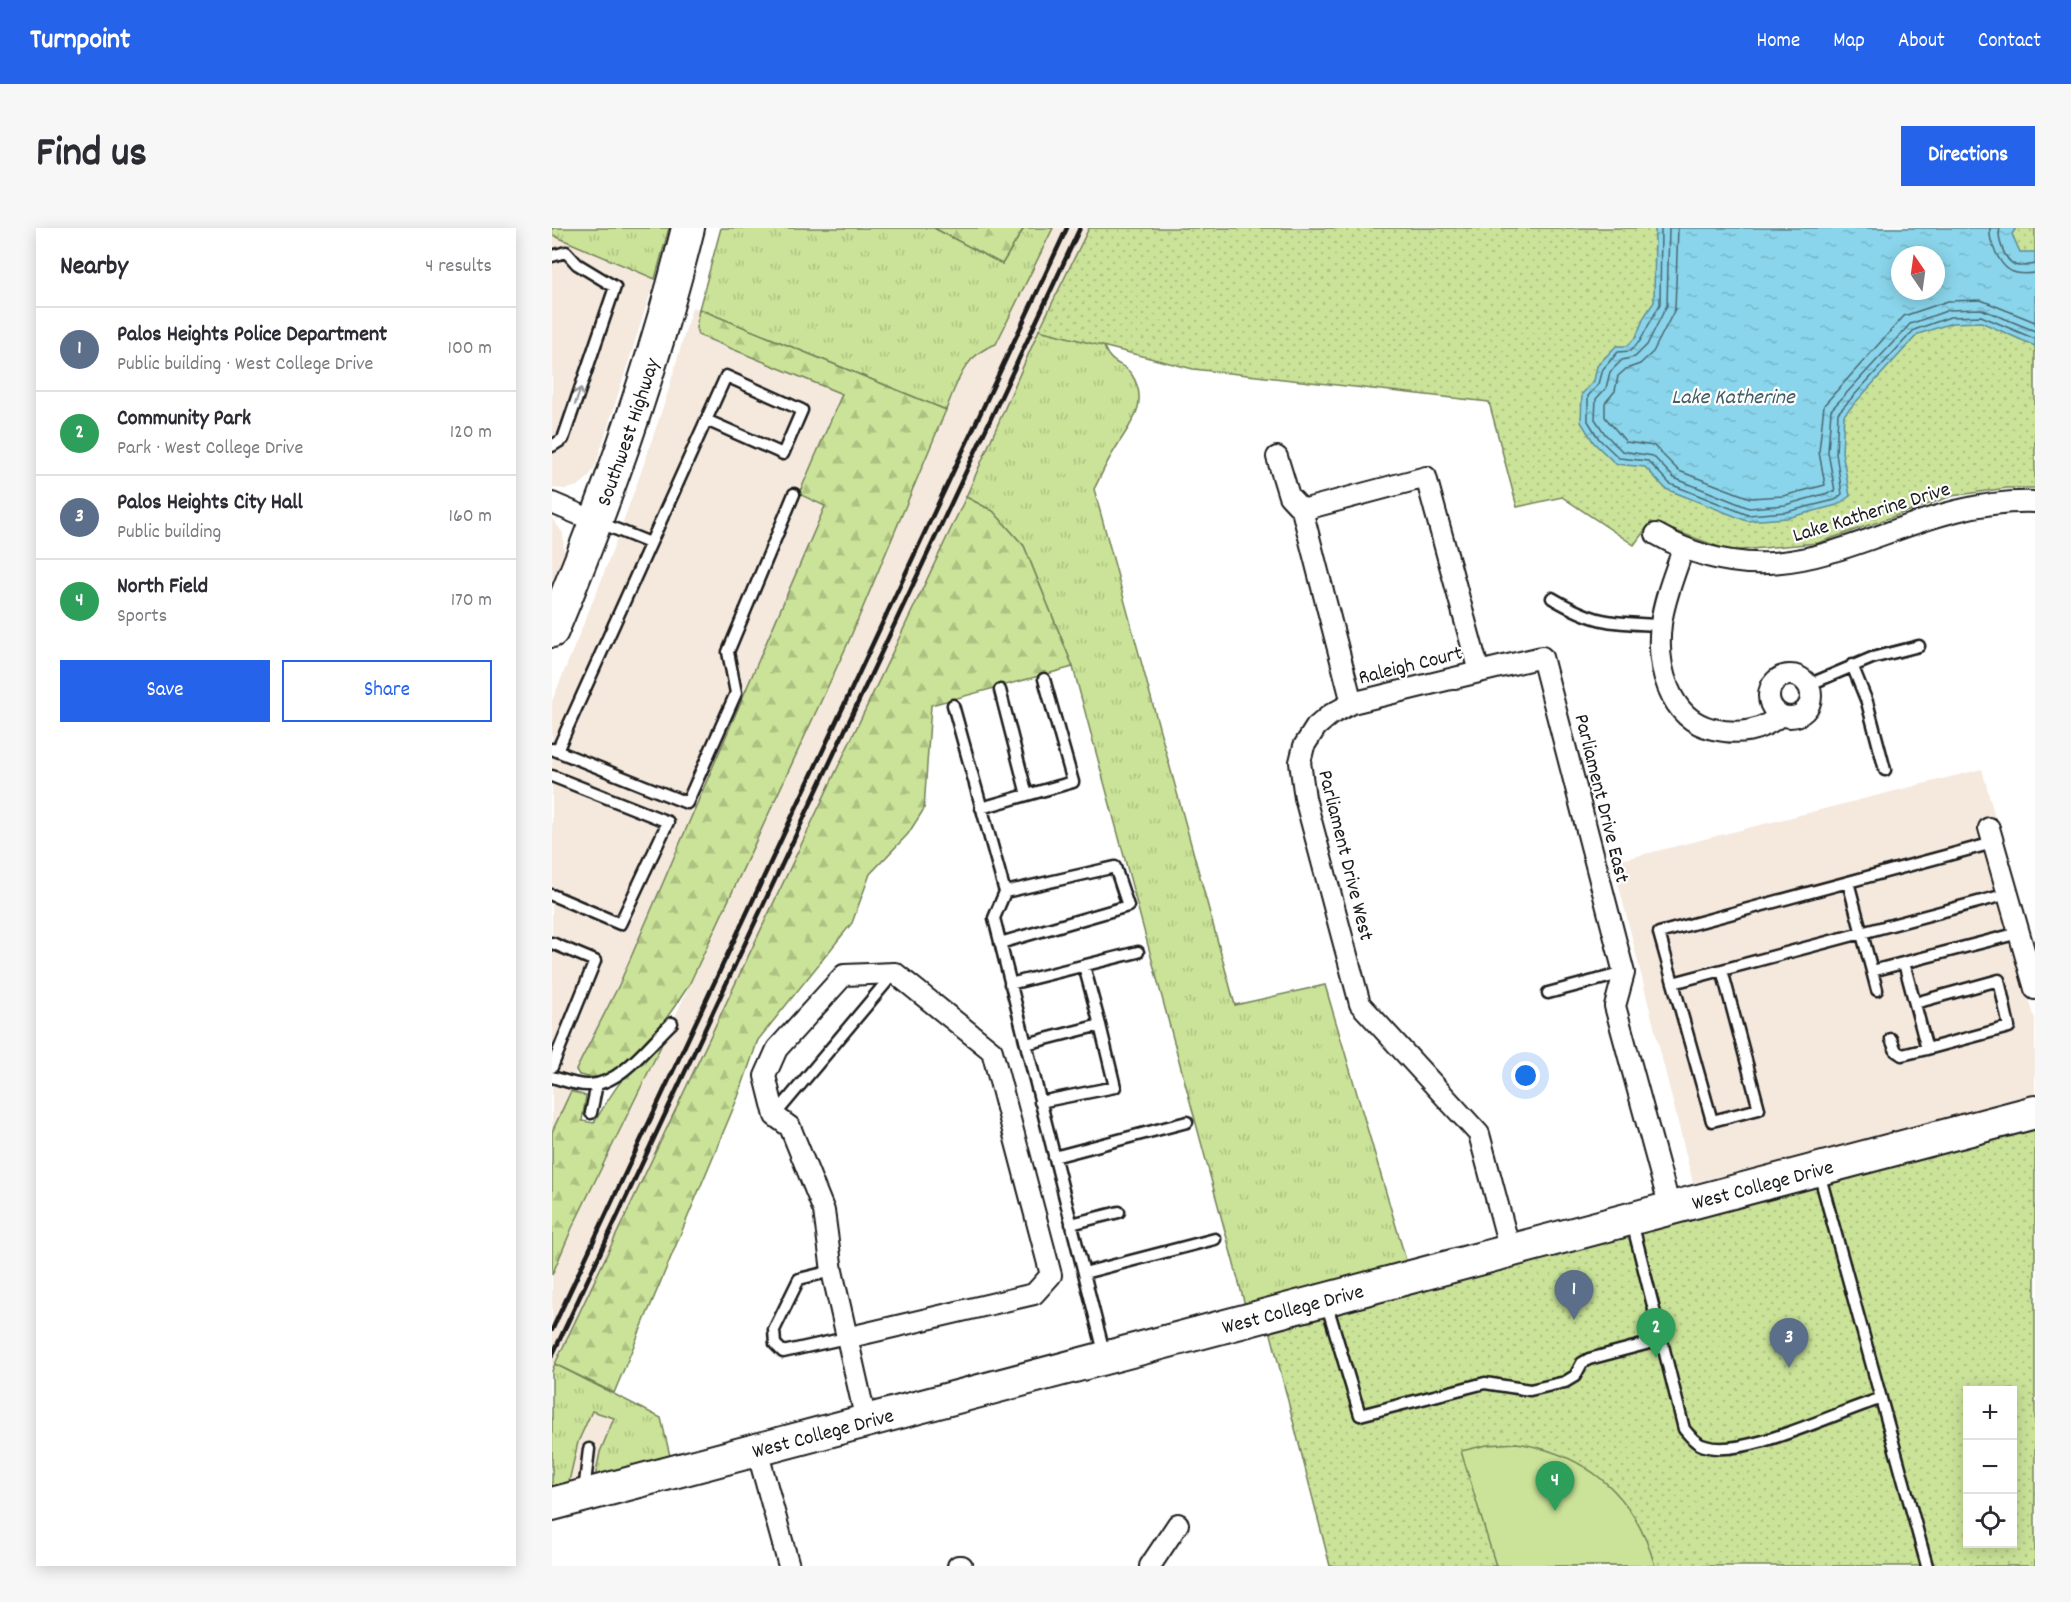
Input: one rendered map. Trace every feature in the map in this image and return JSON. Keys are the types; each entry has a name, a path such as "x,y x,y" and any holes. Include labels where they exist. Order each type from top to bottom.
{"main road":[{"name":"Southwest Highway","path":"552,631 597,522 668,308 688,228"},
{"name":"West College Drive","path":"552,1504 2035,1112"}],"street":[{"path":"1277,457 1289,496 1302,510 1352,703"},
{"path":"1302,510 1426,477 1479,672"},
{"name":"Lake Katherine Drive","path":"1656,534 1683,549 1720,561 1781,564 1853,547 1937,514 1992,502 2035,501"},
{"path":"552,503 597,522"},
{"path":"1683,549 1661,625 1662,656 1668,685 1679,710 1689,719 1708,728 1744,733 1762,727 1781,715 1795,716 1806,709 1811,697 1808,684 1797,676 1790,675 1777,680 1770,692 1771,705 1781,715"},
{"name":"Parliament Drive East","path":"1479,672 1542,657 1624,973 1615,1006 1670,1208"},
{"name":"Raleigh Court","path":"1352,703 1479,672"},
{"name":"Parliament Drive West","path":"1352,703 1329,715 1316,727 1304,746 1300,762 1305,798 1360,1004 1479,1134 1510,1250"},
{"path":"1991,836 2035,989"},
{"path":"846,1338 1034,1294 1051,1275 992,1051 895,973 844,975 777,1049 765,1076 775,1116 790,1127 824,1211 832,1271 846,1338 866,1421"},
{"path":"757,1450 789,1566"},
{"path":"1150,1566 1178,1524"}],"lane":[{"path":"552,256 566,252 577,264 615,287 563,439 552,446"},
{"path":"706,420 783,453 802,410 726,376 554,750 687,803 736,693 728,652 794,494"},
{"path":"597,522 650,543"},
{"path":"1552,598 1581,615 1614,624 1661,625"},
{"path":"1808,684 1852,665 1919,646"},
{"path":"1852,665 1867,702 1885,770"},
{"path":"981,807 1073,782 1044,679"},
{"path":"1000,690 1028,795"},
{"path":"953,705 1005,892 994,918 1105,1357"},
{"path":"552,776 668,822 620,924 552,895"},
{"path":"1722,970 1759,1109 1712,1121 1659,933 1848,882 1991,836"},
{"path":"1000,943 1128,906 1115,867 1005,892"},
{"path":"1848,882 1877,990"},
{"path":"1673,983 2007,894"},
{"path":"1872,971 2019,933"},
{"path":"552,943 595,961 552,1067"},
{"path":"1011,984 1138,952"},
{"path":"1904,963 1927,1049"},
{"path":"1040,1102 1115,1086 1084,966"},
{"path":"775,1116 895,973"},
{"path":"1548,993 1624,973"},
{"path":"1891,1039 1896,1052 1902,1054 2009,1027 1999,980 1915,1003"},
{"path":"552,1077 586,1086 597,1084 628,1065 672,1023"},
{"path":"1026,1044 1100,1025"},
{"path":"591,1113 597,1084"},
{"path":"1054,1157 1187,1122"},
{"path":"1818,1169 1928,1566"},
{"path":"1071,1224 1119,1212"},
{"path":"1631,1218 1684,1428 1703,1446 1733,1448 1796,1430 1841,1411 1880,1399"},
{"path":"1084,1273 1215,1239"},
{"path":"832,1271 799,1279 774,1330 775,1344 783,1352 846,1338"},
{"path":"1325,1299 1360,1415 1485,1383 1530,1390 1565,1382 1575,1376 1582,1363 1589,1359 1661,1340"},
{"path":"584,1495 589,1449"}],"shaded area":[{"path":"1053,228 1089,228 1039,330 966,497 552,1371 552,1275 572,1228 672,1023 848,643 965,366 976,353 996,344"},
{"path":"552,235 655,279 595,467 588,478 578,486 566,489 552,488"},
{"path":"692,307 699,309 696,328 698,335 842,394 799,494 826,506 619,985 576,1070 571,1091 552,1132 552,701 601,581 639,478 667,395"},
{"path":"552,518 563,533 564,552 552,584"},
{"path":"1982,769 2028,939 2035,938 2035,960 2014,945 2035,1019 2035,1094 2030,1099 1693,1183 1613,862"},
{"path":"592,1411 614,1418 600,1452 595,1478 568,1486 578,1442"}],"green space":[{"path":"552,228 669,228 655,279 552,235"},
{"path":"721,228 934,228 1002,264 1024,228 1053,228 996,344 985,349 969,362 958,379 946,410 699,309"},
{"path":"934,228 1024,228 1002,264"},
{"path":"1089,228 2035,228 2035,488 2007,488 1952,496 1818,543 1730,551 1651,522 1634,545 1562,497 1517,507 1489,402 1193,369 1039,330"},
{"path":"699,309 946,410 848,643 689,985 651,1038 626,1063 602,1077 590,1078 579,1075 576,1070 619,985 825,506 799,494 842,394 698,335 696,328"},
{"path":"1039,330 1104,346 1113,361 1129,371 1137,386 1139,396 1135,415 1108,460 1094,489 1235,1005 1325,985 1408,1267 1246,1309 1073,667 1024,546 993,511 966,497"},
{"path":"966,497 993,511 1024,546 1073,667 931,705 924,809 908,834 870,874 852,923 758,1040 738,1097 614,1393 555,1364"},
{"path":"661,1046 572,1228 552,1275 552,1132 571,1091 586,1096 582,1121 594,1123 622,1080 639,1062"},
{"path":"2035,1130 2035,1566 1330,1566 1269,1326"},
{"path":"555,1364 661,1418 671,1460 595,1478 600,1452 614,1418 592,1411 578,1442 568,1486 552,1490 552,1371"},
{"path":"1517,1443 1566,1457 1587,1468 1606,1482 1622,1499 1635,1519 1655,1566 1496,1566 1461,1451 1487,1445"}],"water":[{"name":"Lake Katherine","path":"1655,228 2016,228 2012,234 2020,252 2035,252 2035,346 1981,322 1952,323 1918,334 1844,415 1842,452 1850,496 1837,505 1787,518 1747,521 1666,489 1645,467 1616,464 1594,443 1581,422 1582,394 1594,381 1597,366 1616,346 1627,346 1636,337 1644,317 1654,302"}],"railway":[{"path":"552,1330 1067,228"},
{"path":"552,1356 1080,228"}],"place":[{"name":"Palos Heights Police Department","path":"1574,1320"},
{"name":"Community Park","path":"1656,1358"},
{"name":"Palos Heights City Hall","path":"1789,1368"},
{"name":"North Field","path":"1555,1511"}]}
